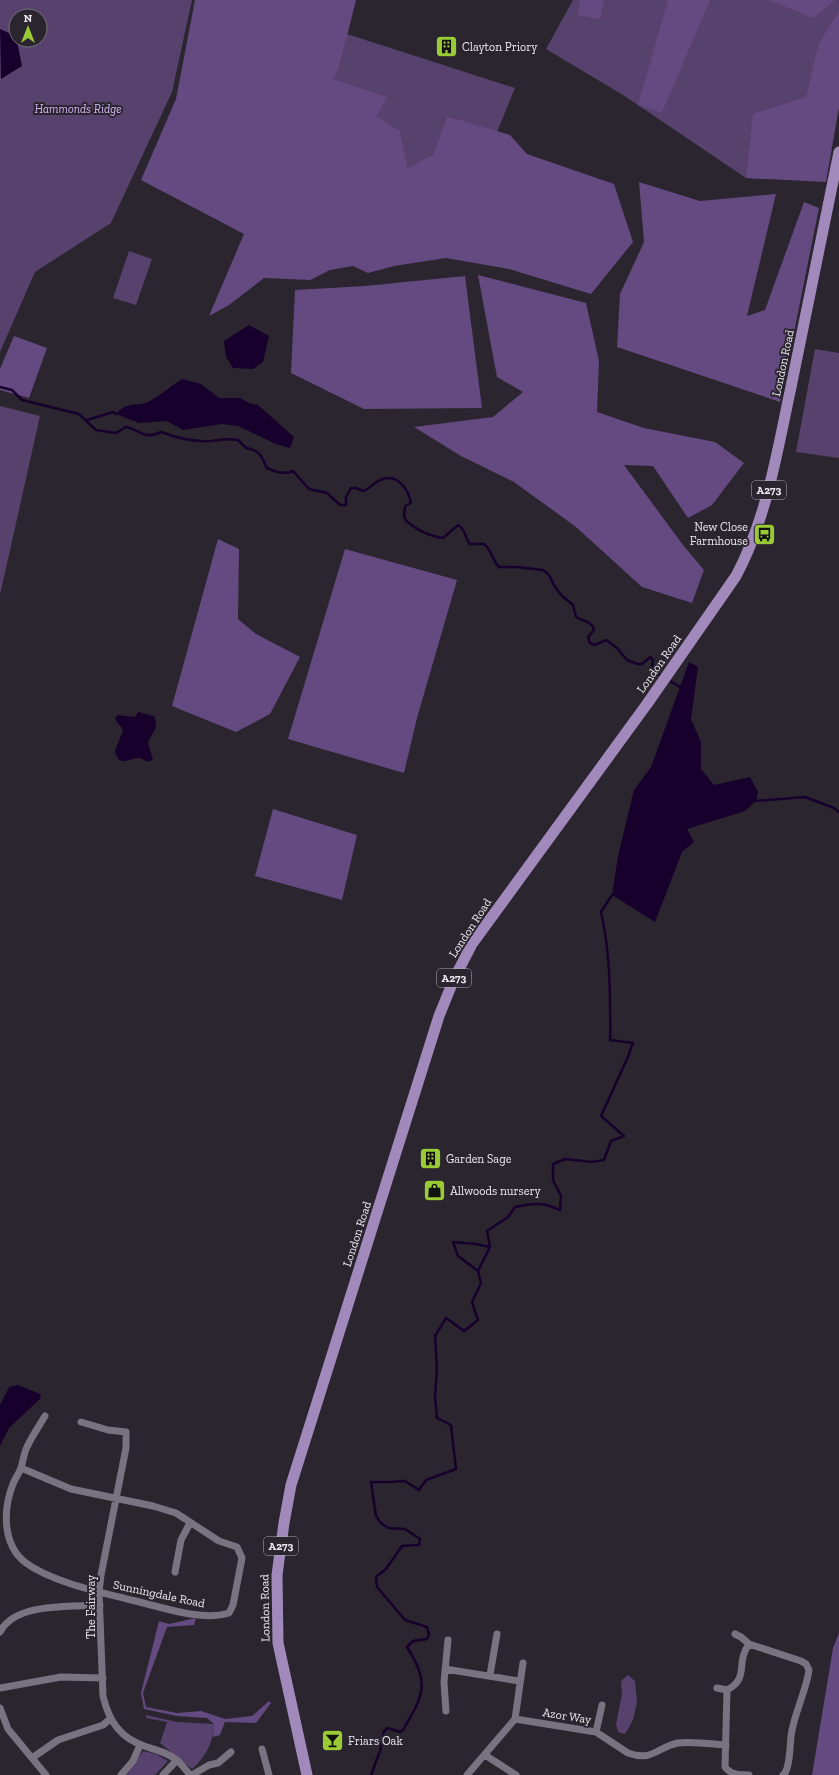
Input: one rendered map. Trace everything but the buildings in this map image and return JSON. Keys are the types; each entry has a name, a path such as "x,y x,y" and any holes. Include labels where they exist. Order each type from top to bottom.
{"main road":[{"name":"London Road","path":"307,1775 278,1643 277,1575 284,1523 291,1486 434,1030 454,979 472,944 736,576 756,534 778,452 839,152"}],"street":[{"path":"46,1416 26,1448 21,1468 12,1485 6,1521 10,1541 15,1551 25,1562 42,1573 99,1592"},
{"name":"The Fairway","path":"81,1422 108,1430 126,1432 126,1448 99,1592 103,1696 110,1720 122,1734 140,1745 156,1749 177,1760 191,1775 209,1765 218,1763 231,1752"},
{"name":"Sunningdale Road","path":"21,1468 71,1489 153,1506 176,1513 219,1540 237,1547 242,1558 233,1605 229,1613 219,1616 184,1613 99,1592"},
{"path":"175,1572 181,1540 190,1523"},
{"path":"0,1632 3,1626 30,1609 100,1605"},
{"path":"490,1676 497,1634"},
{"path":"736,1634 749,1644 801,1661 806,1664 809,1670 792,1731 788,1767 786,1773 783,1775"},
{"path":"446,1710 444,1682 448,1640"},
{"path":"717,1688 727,1690 739,1682 742,1659 749,1644"},
{"path":"467,1775 515,1719 519,1681 523,1663"},
{"path":"445,1669 519,1681"},
{"path":"0,1688 61,1678 103,1678"},
{"path":"727,1690 725,1767 729,1772 735,1775 749,1775"},
{"path":"596,1732 602,1705"},
{"path":"0,1708 8,1729 18,1743 46,1775"},
{"name":"Azor Way","path":"515,1719 596,1732 628,1753 634,1755 647,1756 678,1743 726,1745"},
{"path":"32,1758 58,1740 103,1725 110,1720"},
{"path":"121,1775 133,1762 140,1745"},
{"path":"262,1749 269,1775"},
{"path":"485,1755 516,1775"},
{"path":"163,1775 177,1760"}],"green space":[{"name":"Hammonds Ridge","path":"0,0 192,0 172,92 111,223 35,272 0,352"},
{"path":"573,0 839,0 839,106 824,181 746,178 623,95 546,49"},
{"path":"347,34 515,88 497,132 447,116 433,154 408,168 400,132 377,116 386,97 332,79 339,68"},
{"path":"129,251 152,259 136,305 113,298"},
{"path":"815,349 839,353 839,458 796,452"},
{"path":"0,406 40,416 0,595"},
{"path":"628,1675 635,1681 637,1702 633,1720 625,1734 618,1732 616,1724 622,1694 621,1684 622,1680"},
{"path":"146,1715 177,1722 214,1724 214,1731 208,1749 197,1765 192,1769 160,1743 167,1722 146,1718"},
{"path":"143,1751 156,1754 168,1761 155,1775 126,1775"}],"shaded area":[{"path":"195,0 356,0 339,68 333,79 387,97 377,116 400,131 408,168 433,154 447,116 510,135 527,154 614,184 633,242 591,294 509,269 446,258 394,266 368,273 353,266 330,270 310,280 264,278 229,305 209,316 244,234 141,180 176,99"},
{"path":"580,0 604,0 600,19 578,15"},
{"path":"668,0 710,0 662,113 638,105"},
{"path":"768,0 835,0 814,18"},
{"path":"839,12 839,107 826,182 746,178 753,114 806,97 819,43"},
{"path":"0,29 8,32 8,48 18,48 22,66 1,79"},
{"path":"639,182 700,201 776,194 747,316 765,310 804,202 819,208 780,402 617,347 620,294 644,242"},
{"path":"478,275 586,303 599,361 597,412 644,428 715,442 744,463 712,505 688,518 653,466 624,465 683,545 704,570 692,603 642,587 576,527 514,482 461,456 414,427 493,417 523,392 497,377"},
{"path":"465,276 482,408 364,409 291,373 295,290 365,286"},
{"path":"249,325 269,336 263,362 253,369 233,368 226,357 224,341"},
{"path":"14,336 47,348 29,398 0,390 0,369"},
{"path":"182,379 201,384 219,398 240,398 249,403 258,405 294,437 290,448 276,444 238,426 222,424 183,430 167,421 139,423 116,414 121,409 129,405 141,404 150,401"},
{"path":"218,539 239,549 238,619 256,634 300,657 270,714 236,732 172,706"},
{"path":"345,549 457,580 417,718 404,773 288,739"},
{"path":"689,662 698,667 691,719 701,742 701,769 714,785 750,777 758,792 756,801 745,811 687,829 694,842 682,852 655,922 612,895 618,856 634,790 651,767"},
{"path":"138,712 154,716 156,721 156,728 148,743 153,760 147,761 138,758 121,761 115,751 123,730 115,719 117,715 135,717"},
{"path":"273,809 357,835 342,900 255,876"},
{"path":"18,1385 40,1394 41,1398 9,1428 0,1446 0,1405 9,1387"},
{"path":"196,1618 194,1625 167,1627 143,1693 146,1707 177,1713 201,1711 225,1719 252,1716 269,1701 271,1703 256,1723 225,1722 220,1735 213,1737 214,1724 207,1718 177,1716 144,1709 141,1693 159,1621 169,1624"},
{"path":"839,1633 839,1775 812,1775 833,1648"}],"waterway":[{"path":"0,387 12,390 22,400 79,414 96,430 116,433 126,427 146,435 161,432 191,440 238,440 246,448 258,453 267,468 283,473 293,471 309,489 327,493 340,505 346,505 346,497 351,488 356,488 363,491 384,478 396,480 404,487 411,503 405,506 404,515 406,521 423,532 443,538 458,525 463,529 470,544 484,544 487,546 499,567 543,570 549,575 555,587 562,596 573,605 576,617 591,624 593,627 594,630 588,637 590,643 595,645 606,640 617,648 627,660 638,664 642,664 650,657 653,660 653,671 662,676"},
{"path":"87,420 113,412 116,414"},
{"path":"668,680 680,687"},
{"path":"756,801 805,797 834,808 839,812"},
{"path":"478,1271 490,1247 487,1231 508,1217 515,1207 543,1204 560,1210 561,1196 553,1180 553,1164 565,1159 592,1162 604,1160 611,1141 624,1136 601,1116 633,1043 610,1040 609,970 601,912 612,895"},
{"path":"371,1775 380,1751 384,1731 388,1728 400,1732 403,1730 420,1698 422,1689 419,1671 407,1647 413,1641 427,1639 429,1635 427,1627 405,1620 377,1587 376,1577 386,1569 402,1546 419,1545 420,1539 405,1529 388,1528 380,1522 376,1516 371,1482 405,1481 419,1490 426,1480 456,1469 451,1425 437,1418 435,1397 437,1368 435,1336 446,1318 464,1331 478,1320 472,1302 481,1283 478,1271 458,1256 453,1242 490,1247"}],"place":[{"name":"Clayton Priory","path":"447,47"},
{"name":"New Close Farmhouse","path":"764,534"},
{"name":"Garden Sage","path":"430,1159"},
{"name":"Allwoods nursery","path":"435,1191"},
{"name":"Friars Oak","path":"333,1741"}]}
